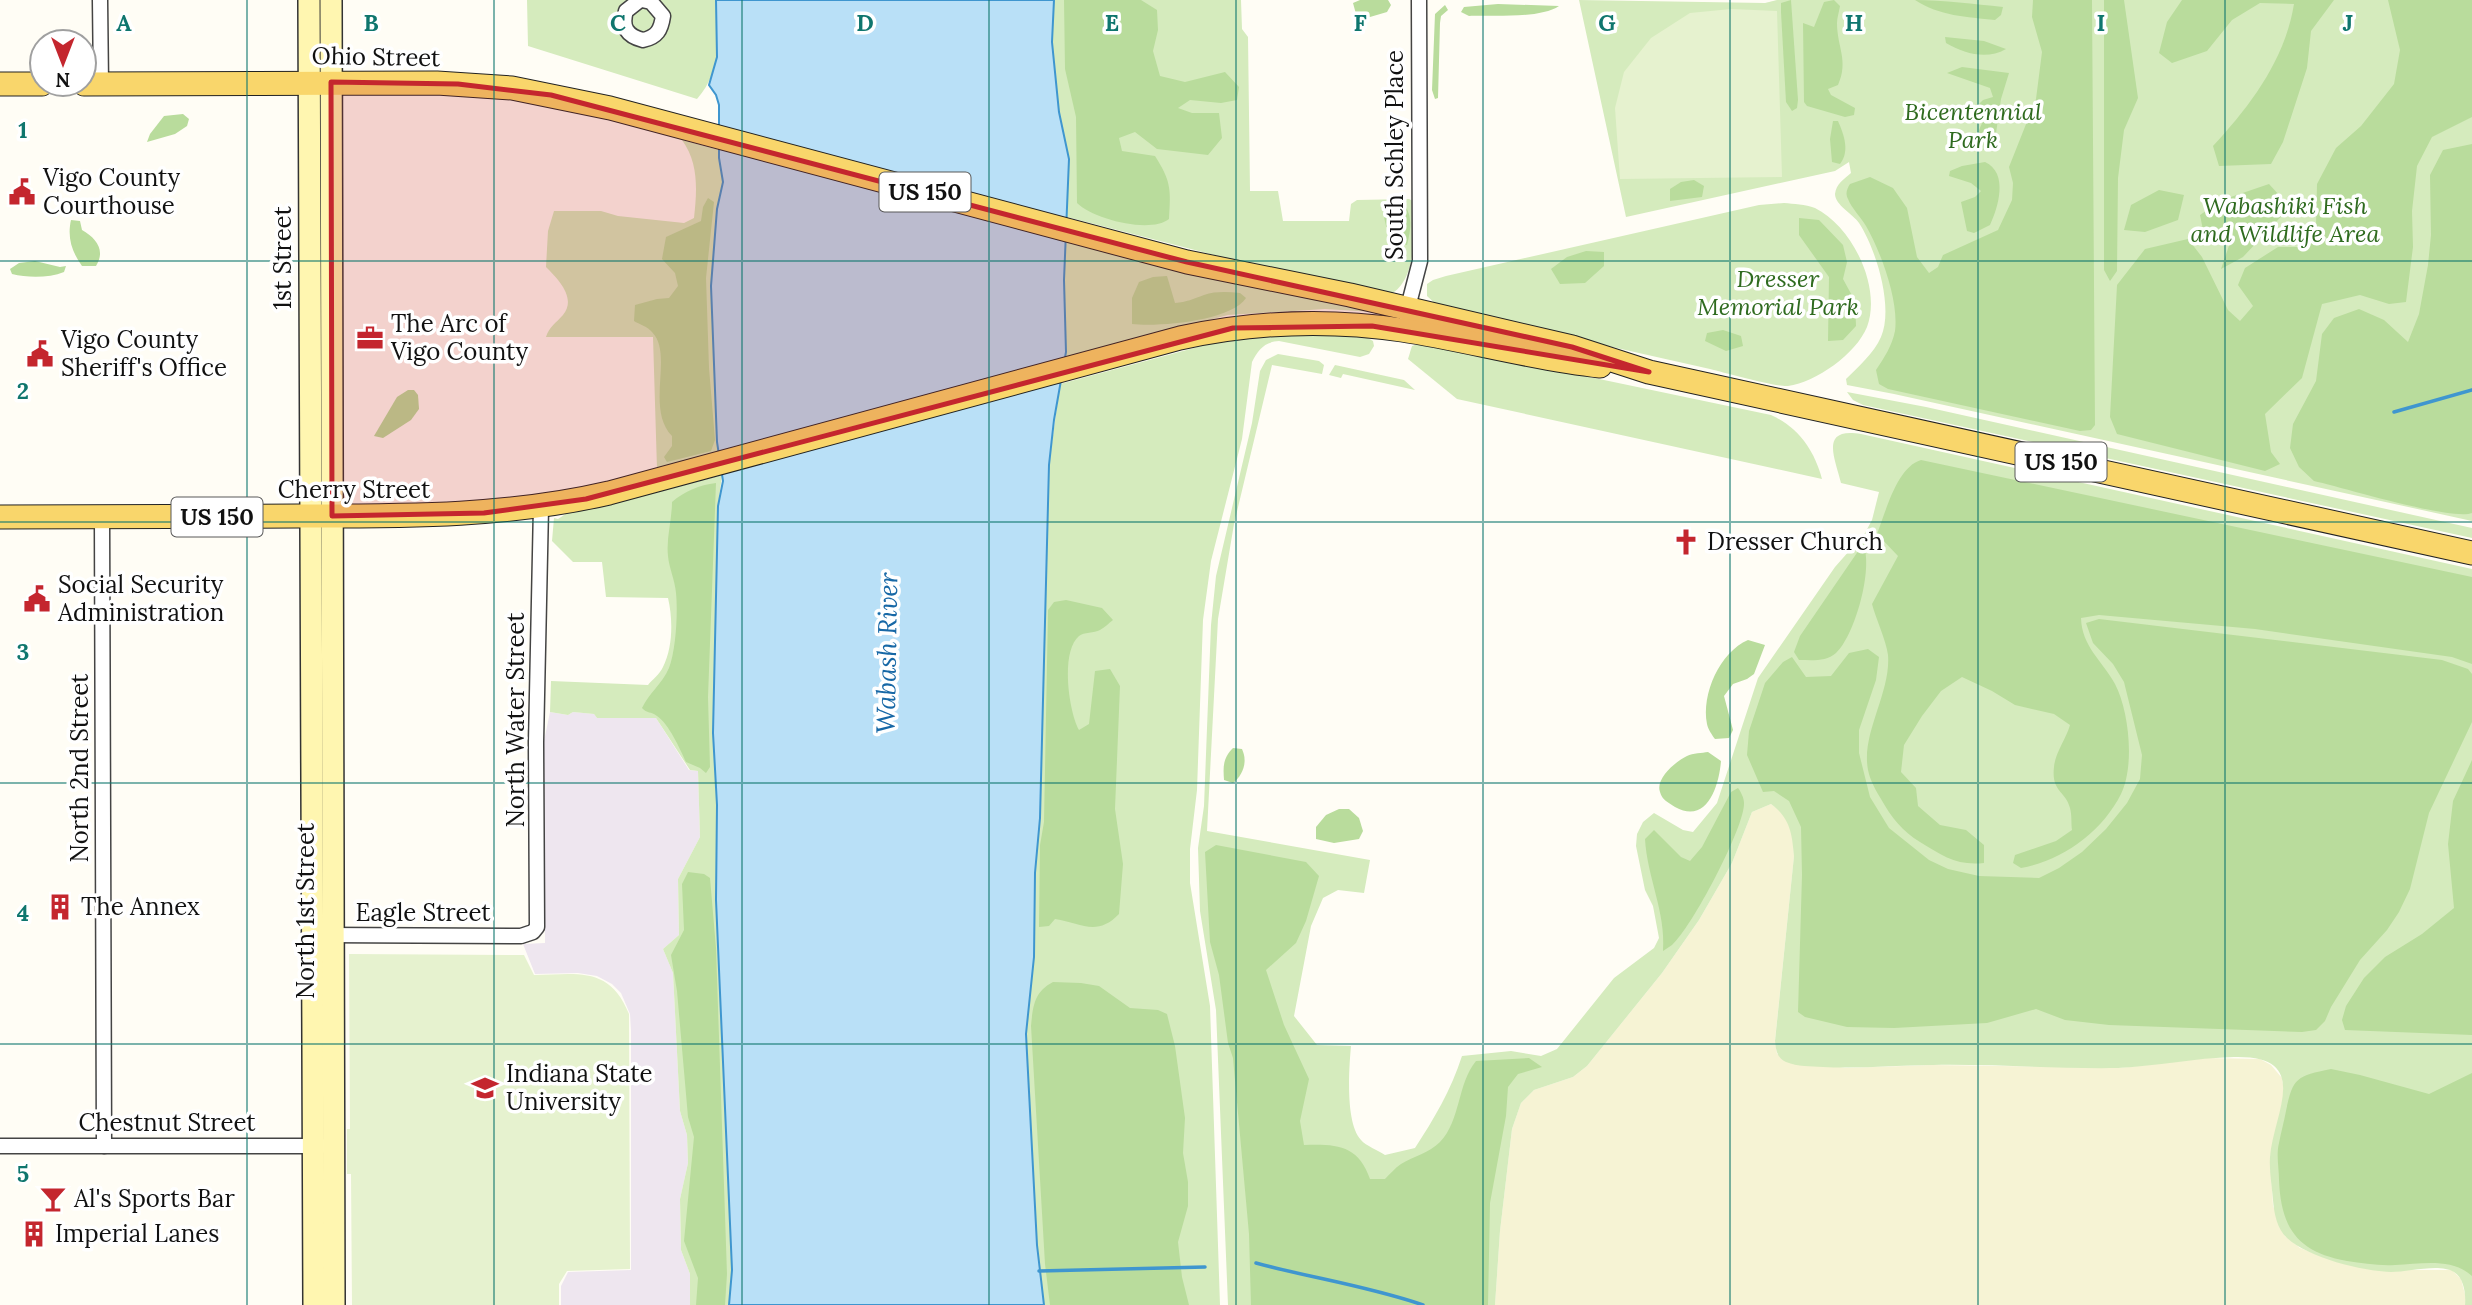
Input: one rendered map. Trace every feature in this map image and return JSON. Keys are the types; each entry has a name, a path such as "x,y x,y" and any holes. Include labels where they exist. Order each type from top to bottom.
{"main road":[{"name":"1st Street","path":"309,0 320,82 321,516"},
{"name":"1st Street","path":"320,82 331,0"},
{"name":"Ohio Street","path":"98,84 437,83 512,88 551,94 1405,319"},
{"path":"0,84 28,84"},
{"name":"US 150","path":"541,506 586,499 1207,332 1280,324 1340,324 1405,319 1568,363 1649,372 2472,553"},
{"name":"Cherry Street","path":"0,517 450,515 541,506"},
{"name":"North 1st Street","path":"314,1305 323,1146 321,516"},
{"name":"North 1st Street","path":"323,1146 334,1305"}],"street":[{"path":"97,28 100,0"},
{"name":"South Schley Place","path":"1405,319 1418,272 1421,235 1419,0"},
{"name":"North Water Street","path":"533,932 538,921 536,742 541,506"},
{"name":"North 2nd Street","path":"102,517 104,1146"},
{"name":"Eagle Street","path":"322,935 521,936 533,932"},
{"name":"Chestnut Street","path":"0,1146 323,1146"}],"highlighted area":[{"path":"331,82 458,84 551,95 1187,262 1572,347 1649,372 1372,326 1233,328 586,499 484,513 332,516"}],"shaded area":[{"path":"550,712 568,715 573,712 594,714 597,718 656,718 689,770 698,771 700,837 678,879 679,935 663,949 673,973 680,1111 687,1135 688,1163 680,1199 681,1250 690,1274 690,1305 561,1305 561,1286 568,1272 631,1270 631,1031 630,1014 621,993 612,984 597,976 578,973 535,974 523,944 545,943 544,741"},
{"path":"1771,804 1783,813 1792,829 1794,856 1775,1040 1777,1054 1845,1068 1933,1065 2120,1068 2207,1058 2260,1059 2271,1065 2282,1078 2285,1098 2270,1158 2273,1206 2285,1236 2300,1248 2332,1260 2415,1270 2452,1270 2461,1279 2465,1305 1495,1305 1500,1231 1512,1129 1521,1103 1534,1090 1573,1077 1587,1066 1662,973 1699,920 1732,863 1752,812"}],"green space":[{"path":"527,0 716,0 718,40 712,76 697,99 528,46"},
{"path":"1054,0 1241,0 1242,29 1248,37 1250,191 1278,191 1283,221 1349,221 1351,204 1357,200 1409,199 1415,202 1412,255 1404,280 1397,289 1388,295 1249,264 1067,217 1069,159 1059,112 1052,42"},
{"path":"1064,0 1141,0 1157,10 1158,30 1153,51 1160,76 1185,82 1225,72 1239,87 1237,100 1221,103 1190,100 1178,108 1192,113 1219,113 1222,138 1208,155 1157,149 1135,132 1119,138 1122,151 1155,156 1167,179 1170,192 1169,219 1149,225 1122,223 1095,214 1077,203 1076,117 1065,69"},
{"path":"1360,0 1388,0 1391,5 1387,12 1370,17 1356,14 1353,3"},
{"path":"1579,0 1765,3 1777,0 2472,0 2472,521 1847,385 1846,379 1878,343 1884,325 1885,310 1881,278 1865,234 1859,223 1841,206 1835,194 1837,187 1851,173 1849,162 1835,171 1626,217"},
{"path":"1791,0 1798,100 1797,108 1792,111 1786,102 1781,12 1781,3"},
{"path":"1834,0 1840,6 1837,32 1843,61 1838,85 1828,89 1831,95 1855,108 1854,115 1845,117 1807,106 1804,102 1803,23 1814,27 1824,2"},
{"path":"1915,0 2003,7 2001,15 1995,20 1943,13"},
{"path":"2033,0 2092,0 2095,425 2091,430 2080,431 1888,389 1879,384 1876,370 1895,331 1892,291 1877,249 1847,195 1850,184 1870,177 1893,188 1907,208 1917,257 1929,273 1938,267 1943,255 1998,230 2012,200 2013,183 2009,167 2036,99 2042,52 2032,17"},
{"path":"2104,0 2124,0 2138,98 2124,130 2118,178 2117,271 2110,281 2104,270"},
{"path":"2182,0 2334,0 2311,31 2307,68 2283,142 2271,164 2219,166 2213,146 2240,115 2264,81 2283,44 2294,4 2260,3 2232,20 2207,51 2172,63 2159,53 2167,22"},
{"path":"2388,0 2472,0 2472,117 2432,137 2417,166 2412,211 2413,247 2406,302 2389,304 2360,295 2322,304 2302,378 2265,414 2271,452 2280,464 2265,471 2117,434 2110,417 2117,285 2145,249 2188,239 2202,257 2228,310 2240,321 2253,306 2238,285 2245,268 2278,247 2299,247 2316,226 2317,184 2336,148 2361,126 2394,84 2400,50"},
{"path":"1498,4 1559,6 1540,13 1516,16 1469,16 1461,12 1464,7"},
{"path":"1445,5 1448,10 1441,16 1438,98 1435,99 1432,90 1435,14"},
{"path":"1731,9 1777,11 1782,177 1620,179 1615,108 1624,72 1651,38 1690,13"},
{"path":"1945,37 1984,41 2006,49 1991,54 1976,54 1946,43"},
{"path":"1962,67 2009,73 2001,99 1994,147 1982,150 1978,134 1985,117 1975,108 1983,100 1993,97 1990,88 1947,73"},
{"path":"183,114 189,119 187,126 175,134 147,142 164,116"},
{"path":"1833,121 1838,121 1845,143 1845,154 1840,164 1832,162 1830,139"},
{"path":"682,140 719,150 723,182 717,209 711,286 719,452 657,469 653,337 546,337 567,309 568,302 564,289 546,267 548,231 554,211 601,211 618,216 684,223 694,218 694,168"},
{"path":"2472,144 2472,513 2420,508 2314,481 2299,467 2290,448 2293,424 2316,381 2322,334 2334,318 2359,309 2384,320 2408,342 2419,314 2428,265 2431,235 2430,175 2443,150"},
{"path":"1985,162 1997,174 1998,200 1990,225 1974,233 1967,231 1961,202 1975,197 1981,191 1971,183 1949,176 1950,171 1962,166"},
{"path":"1694,180 1704,186 1702,197 1670,201 1670,189 1681,182"},
{"path":"2269,184 2290,207 2243,257 2221,269 2231,240 2203,230 2200,215 2222,200"},
{"path":"2159,190 2184,195 2178,220 2145,232 2124,230 2131,205"},
{"path":"708,198 714,202 706,278 715,440 711,451 667,462 664,457 672,446 672,436 664,424 661,411 661,354 652,332 634,321 635,305 669,298 678,286 675,273 662,259 666,237 701,221 703,207"},
{"path":"1388,202 1403,202 1410,218 1407,245 1398,243 1386,226 1382,208"},
{"name":"Dresser Memorial Park","path":"1784,203 1815,208 1841,229 1852,243 1867,277 1871,311 1862,337 1845,356 1811,379 1788,386 1439,307 1427,296 1427,284 1446,276 1759,205"},
{"path":"1799,218 1819,220 1843,245 1847,262 1843,279 1855,301 1856,326 1843,340 1828,341 1829,277 1799,235"},
{"path":"71,220 80,221 82,230 98,245 100,255 96,266 82,266 76,255 70,239"},
{"path":"1066,241 1373,312 1325,309 1228,315 1065,358"},
{"path":"1586,251 1604,252 1604,266 1585,283 1560,284 1551,269 1567,257"},
{"path":"35,261 66,266 64,272 52,275 32,277 12,274 10,269 19,263"},
{"path":"1167,276 1175,303 1218,292 1240,293 1246,298 1226,312 1194,321 1132,324 1132,298 1139,282"},
{"path":"1723,330 1741,336 1743,346 1726,351 1705,341 1707,333"},
{"path":"1314,334 1366,337 1373,341 1374,346 1369,354 1360,357 1279,341 1262,347 1252,362 1242,439 1211,561 1203,620 1197,790 1190,849 1190,883 1210,1006 1220,1305 1044,1305 1037,1245 1026,1034 1034,957 1035,873 1040,818 1049,465 1060,384 1209,344 1270,336"},
{"path":"1423,342 1771,415 1790,426 1804,441 1815,459 1822,479 1457,399 1408,359 1412,346"},
{"path":"1278,354 1319,361 1324,365 1322,374 1272,365 1234,524 1218,619 1207,831 1370,860 1364,893 1338,890 1323,898 1311,926 1294,1016 1317,1045 1351,1046 1349,1095 1352,1121 1361,1140 1385,1155 1415,1148 1442,1104 1462,1056 1511,1051 1541,1056 1557,1049 1614,978 1654,948 1659,938 1636,846 1637,834 1643,822 1654,813 1683,830 1693,832 1717,803 1758,678 1835,567 1865,533 1872,520 1879,492 1841,483 1833,446 1839,435 1861,434 2472,569 2472,1305 2465,1305 2462,1282 2448,1269 2391,1272 2366,1269 2308,1252 2287,1238 2278,1225 2274,1210 2270,1173 2273,1140 2283,1090 2281,1076 2274,1066 2259,1059 2234,1057 2118,1068 1956,1065 1837,1067 1800,1066 1783,1060 1775,1041 1794,856 1789,827 1771,804 1752,812 1732,863 1699,920 1662,973 1587,1066 1573,1077 1534,1090 1521,1103 1512,1129 1500,1231 1495,1305 1228,1305 1216,1010 1200,911 1198,848 1204,806 1211,625 1216,576 1252,423 1260,371 1266,360"},
{"path":"1335,365 1404,380 1415,390 1343,374 1341,378 1329,375"},
{"path":"408,390 414,390 418,395 419,409 411,420 383,438 374,436 397,397"},
{"path":"1847,392 1926,407 2472,528 2472,538 1863,405 1853,400"},
{"path":"1921,460 2472,577 2472,664 2452,657 2255,629 2099,615 2081,618 2085,637 2115,684 2124,708 2129,754 2121,794 2103,821 2066,852 2021,868 2013,863 2015,855 2056,841 2072,830 2070,808 2055,782 2054,775 2056,756 2070,725 2054,714 2015,705 1962,677 1941,691 1922,716 1904,745 1901,772 1916,788 1918,806 1940,825 1966,830 1984,845 1984,863 1974,864 1950,859 1908,834 1898,824 1877,792 1868,770 1869,742 1888,669 1887,649 1872,604 1898,556 1877,534 1899,480 1905,471"},
{"path":"722,475 718,506 713,733 717,805 716,900 732,1270 729,1305 690,1305 690,1274 681,1250 680,1199 688,1163 687,1135 680,1111 673,973 663,949 679,935 678,879 700,837 698,771 690,770 656,718 597,718 594,714 573,712 568,715 550,712 551,681 648,685 662,670 669,651 670,606 668,598 606,597 602,562 573,562 552,541 554,518"},
{"path":"716,483 708,697 710,767 706,773 686,762 666,725 655,714 642,708 669,668 675,641 676,593 668,549 672,502 692,489"},
{"path":"1863,544 1866,555 1864,584 1850,632 1836,653 1828,658 1799,660 1794,652 1800,636"},
{"path":"1066,600 1102,608 1113,620 1100,630 1079,636 1073,644 1068,682 1072,710 1079,730 1089,724 1095,671 1110,669 1120,686 1115,809 1123,864 1119,914 1111,921 1096,927 1055,919 1049,926 1039,927 1048,610 1054,602"},
{"path":"2099,619 2442,660 2468,669 2472,674 2472,722 2429,813 2410,889 2387,930 2360,960 2325,1021 2316,1030 2302,1032 2109,1025 2065,1020 2036,1009 1987,1023 1894,1028 1847,1027 1805,1017 1798,1012 1801,827 1789,801 1774,791 1763,792 1747,755 1749,731 1765,683 1783,662 1792,657 1806,677 1831,676 1849,653 1868,649 1879,657 1876,680 1859,730 1859,753 1870,797 1889,828 1929,860 1948,869 1979,876 2039,878 2082,852 2106,829 2127,803 2140,779 2142,755 2124,682 2113,664 2093,643 2086,623"},
{"path":"1748,640 1765,645 1754,674 1733,684 1724,696 1733,730 1729,738 1715,739 1707,724 1710,687 1729,654"},
{"path":"1233,748 1242,749 1245,759 1242,772 1233,783 1224,780 1224,770 1225,759"},
{"path":"1708,752 1721,761 1714,791 1703,807 1686,811 1666,801 1659,787 1667,771 1687,756"},
{"path":"2472,760 2472,1035 2345,1030 2342,1020 2346,1006 2364,978 2385,957 2422,934 2454,908 2448,844 2453,801"},
{"path":"1738,788 1744,801 1742,815 1727,854 1681,935 1663,951 1662,922 1645,839 1654,830 1681,857 1690,861 1702,847 1731,792"},
{"path":"1339,809 1349,809 1359,818 1363,831 1359,839 1334,843 1316,839 1316,827 1326,815"},
{"path":"1216,845 1306,862 1319,876 1306,921 1296,943 1266,970 1284,1025 1309,1079 1300,1121 1304,1145 1327,1145 1345,1149 1359,1159 1370,1179 1385,1179 1401,1164 1436,1146 1447,1133 1465,1080 1476,1061 1529,1058 1542,1067 1518,1074 1508,1087 1506,1116 1490,1203 1488,1305 1251,1305 1249,1234 1233,1058 1228,1043 1219,975 1210,942 1205,852"},
{"path":"688,872 704,874 710,878 716,948 727,1274 725,1305 696,1305 698,1278 684,1241 694,1137 688,1117 677,991 671,955 684,930 682,884"},
{"name":"Indiana State University","path":"349,954 524,955 534,975 591,976 612,988 629,1014 630,1269 567,1271 559,1284 559,1305 352,1305 351,1174 347,1174 347,1129 350,1129"},
{"path":"1053,982 1099,986 1130,1008 1158,1010 1167,1014 1175,1046 1185,1118 1183,1153 1188,1182 1188,1206 1178,1242 1189,1305 1050,1305 1045,1264 1031,1026 1038,995"},
{"path":"2331,1069 2429,1094 2472,1073 2472,1276 2455,1266 2445,1264 2383,1265 2347,1261 2316,1251 2295,1236 2288,1225 2280,1197 2278,1148 2294,1085 2304,1076"}],"water":[{"name":"Wabash River","path":"716,0 1054,0 1052,42 1059,112 1069,159 1064,280 1066,352 1049,465 1040,818 1035,873 1034,957 1026,1034 1037,1245 1044,1305 729,1305 732,1270 716,900 717,805 713,733 718,506 723,481 717,442 711,286 717,209 723,182 719,158 719,105 709,85 717,57"}],"waterway":[{"path":"2394,412 2472,390"},
{"path":"1256,1263 1423,1305"},
{"path":"1039,1271 1205,1267"}],"place":[{"name":"Vigo County Courthouse","path":"22,192"},
{"name":"The Arc of Vigo County","path":"370,338"},
{"name":"Vigo County Sheriff's Office","path":"40,354"},
{"name":"Dresser Church","path":"1686,542"},
{"name":"Social Security Administration","path":"37,599"},
{"name":"The Annex","path":"60,907"},
{"name":"Indiana State University","path":"485,1088"},
{"name":"Al's Sports Bar","path":"53,1199"},
{"name":"Imperial Lanes","path":"34,1234"}],"park label":[{"name":"Bicentennial Park","path":"1973,126"},
{"name":"Wabashiki Fish and Wildlife Area","path":"2285,220"}]}
